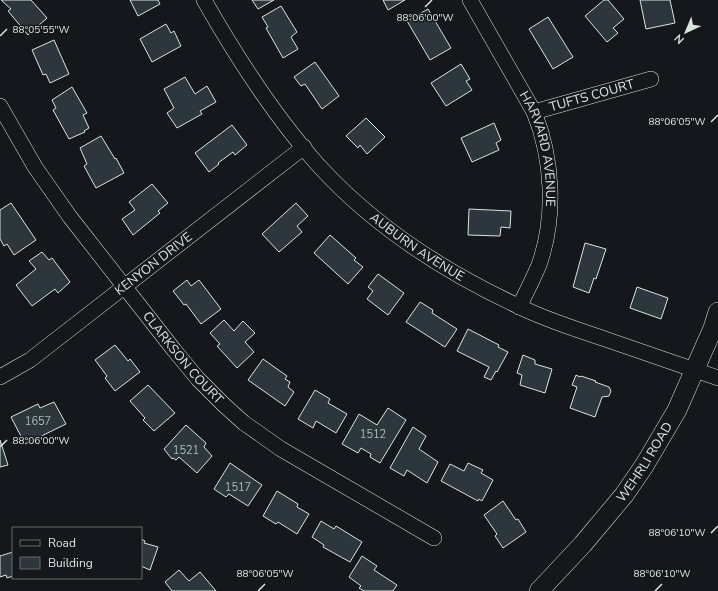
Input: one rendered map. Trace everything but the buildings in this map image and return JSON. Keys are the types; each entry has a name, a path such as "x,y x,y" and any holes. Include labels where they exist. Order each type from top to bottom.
{"street":[{"name":"AUBURN AVENUE","path":"204,0 228,42 272,108 304,147 331,178 363,207 399,236 433,260 472,283 519,307 718,378"},
{"name":"HARVARD AVENUE","path":"470,0 534,112 540,126 545,148 550,186 550,212 547,234 539,265 519,307"},
{"name":"TUFTS COURT","path":"534,112 651,79"},
{"name":"CLARKSON COURT","path":"0,106 35,167 70,218 198,379 224,405 244,423 281,449 434,538"},
{"name":"KENYON DRIVE","path":"0,377 30,360 304,147"},
{"name":"WEHRLI ROAD","path":"539,591 583,544 624,495 644,466 677,410 713,328 718,312"}]}
